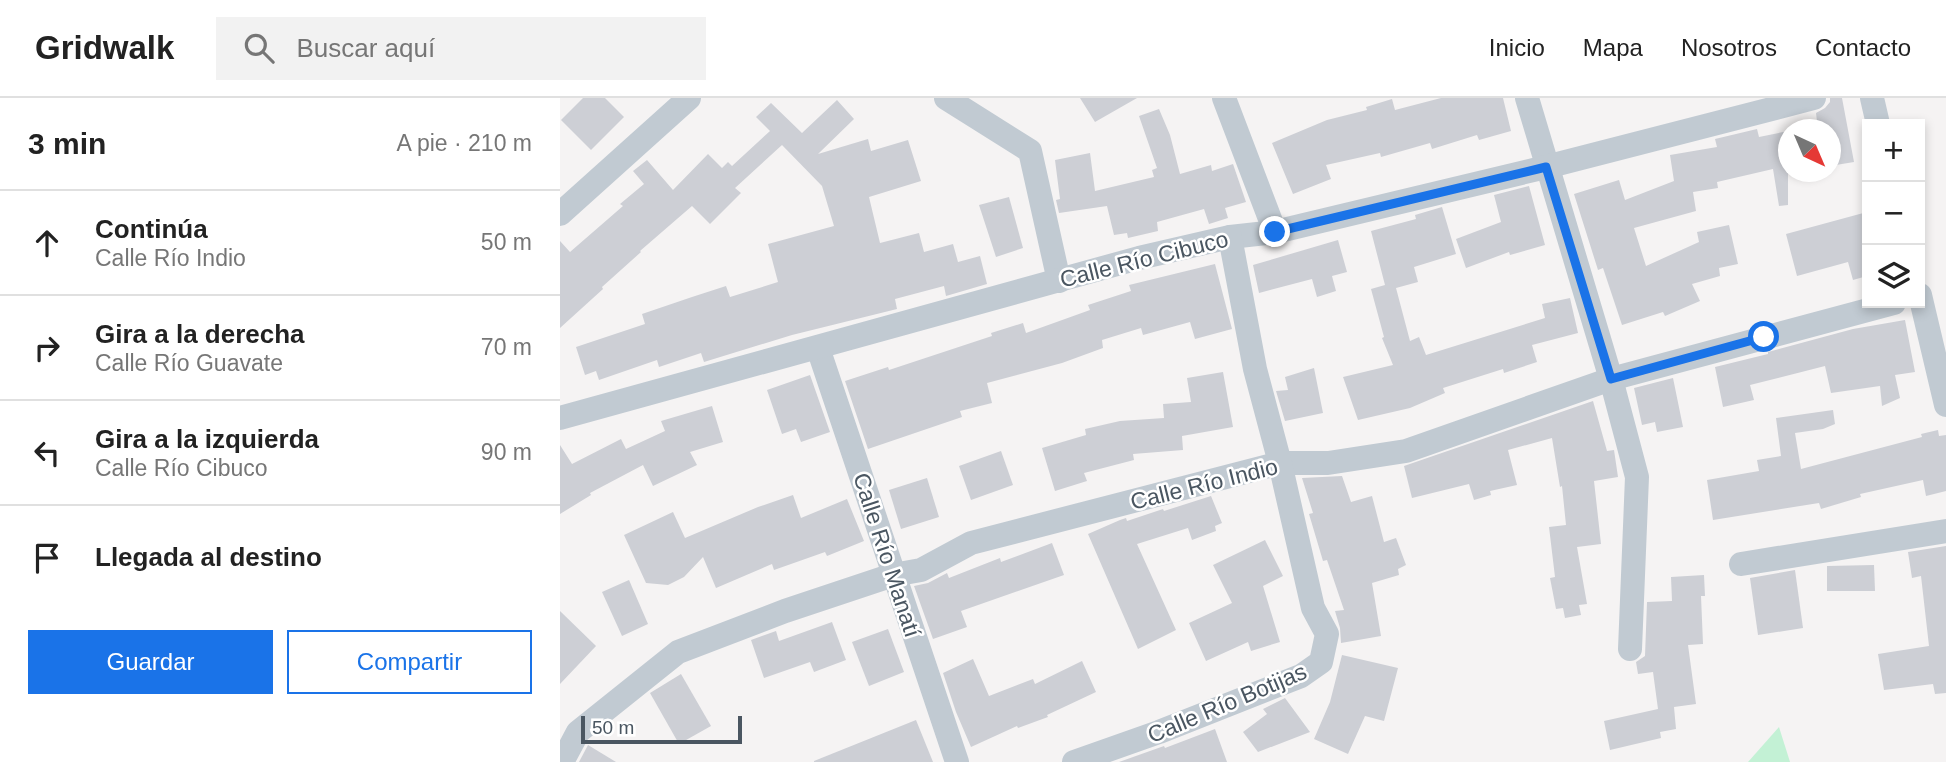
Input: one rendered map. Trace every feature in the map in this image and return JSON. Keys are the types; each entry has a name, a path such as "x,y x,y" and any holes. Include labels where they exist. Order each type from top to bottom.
{"street":[{"path":"560,214 690,98"},
{"path":"946,98 1030,151 1059,281"},
{"path":"1224,98 1275,232"},
{"path":"1527,98 1611,379 1637,477 1630,649"},
{"name":"Calle Río Cibuco","path":"560,418 1139,258 1230,237 1275,232 1546,167 1814,98"},
{"path":"1872,98 1877,119"},
{"name":"Calle Río Botijas","path":"1074,762 1301,676 1321,662 1327,634 1312,608 1280,463 1255,369 1230,237"},
{"name":"Calle Río Indio","path":"562,762 578,732 678,652 785,611 893,575 921,570 971,543 1280,463 1328,463 1406,451 1611,379 1875,308"},
{"path":"1923,308 1946,405"},
{"name":"Calle Río Manatí","path":"818,348 957,762"},
{"path":"1741,564 1946,531"}],"green space":[{"path":"1779,727 1790,762 1748,762"}],"building":[{"path":"583,98 605,98 624,117 591,150 561,120"},
{"path":"1080,98 1137,98 1095,122"},
{"path":"1441,98 1503,98 1511,131 1479,140 1477,135 1432,149 1430,143 1381,157 1380,153 1326,165 1331,179 1293,194 1272,143 1327,120 1367,110 1366,107 1392,99 1395,110"},
{"path":"1830,98 1842,98 1854,162 1841,164 1841,119 1817,119 1816,113 1830,102"},
{"path":"837,100 854,119 818,154 868,139 871,151 908,140 921,181 869,197 880,243 919,233 924,252 953,244 958,262 980,256 987,284 946,296 944,286 895,299 897,309 792,335 704,362 701,353 659,367 657,360 599,380 596,371 585,375 576,347 645,324 642,314 726,286 730,297 778,282 768,244 834,226 822,186 782,145 735,188 741,193 710,224 692,206 640,251 560,328 560,241 570,252 623,206 620,204 644,184 633,171 647,160 673,190 708,154 722,168 728,162 732,166 770,131 756,117 771,103 802,133"},
{"path":"1159,109 1170,135 1180,174 1211,165 1212,171 1233,164 1246,202 1225,208 1228,218 1209,224 1204,209 1157,222 1158,231 1128,238 1127,233 1114,235 1107,206 1059,213 1055,160 1090,153 1095,191 1154,177 1152,170 1157,168 1139,116"},
{"path":"1757,129 1759,137 1778,133 1778,182 1788,182 1788,205 1779,206 1773,169 1717,182 1718,188 1693,192 1696,211 1634,228 1646,266 1699,242 1697,232 1729,225 1738,264 1719,268 1720,276 1692,284 1700,301 1665,316 1663,312 1622,325 1603,268 1598,270 1574,194 1619,180 1625,200 1674,181 1670,155 1717,147 1715,139"},
{"path":"1529,186 1545,245 1510,255 1509,252 1466,268 1456,239 1501,222 1494,195"},
{"path":"1009,197 1023,248 996,257 979,205"},
{"path":"1442,207 1456,254 1414,267 1418,282 1396,288 1410,341 1419,337 1426,355 1545,318 1542,304 1570,298 1578,333 1532,345 1537,362 1504,373 1503,369 1443,388 1445,393 1410,408 1358,420 1343,377 1393,365 1382,338 1384,337 1371,289 1385,285 1371,231 1416,219 1415,215"},
{"path":"1862,213 1862,277 1853,280 1848,262 1797,276 1786,234"},
{"path":"1338,240 1347,272 1332,276 1336,291 1317,297 1312,279 1259,293 1253,265"},
{"path":"1215,264 1232,329 1195,339 1190,322 1143,335 1141,328 1102,340 1103,348 1062,363 987,383 992,403 960,411 962,417 868,449 845,381 888,367 889,370 1023,323 1026,333 1090,310 1088,305 1131,291 1129,285"},
{"path":"1905,320 1915,372 1895,375 1900,398 1882,406 1880,386 1831,393 1825,366 1750,385 1754,400 1723,407 1715,367 1853,329"},
{"path":"1314,368 1323,413 1285,421 1276,391 1288,390 1285,377"},
{"path":"1223,372 1233,427 1182,436 1183,450 1133,454 1134,460 1084,473 1087,481 1055,491 1042,448 1086,435 1085,429 1120,421 1164,418 1163,404 1191,402 1187,378"},
{"path":"810,375 830,432 801,442 796,429 782,434 767,390"},
{"path":"1673,378 1683,427 1657,432 1655,422 1642,425 1634,388"},
{"path":"1593,401 1607,451 1614,450 1618,477 1594,481 1601,544 1577,547 1587,604 1579,605 1581,615 1565,618 1563,608 1556,609 1550,578 1555,577 1549,527 1566,525 1562,486 1560,487 1552,438 1508,450 1517,485 1490,491 1491,495 1474,500 1469,484 1412,498 1404,466"},
{"path":"712,406 723,442 690,452 697,465 653,486 643,465 590,493 591,495 560,514 560,445 572,464 621,439 626,449 665,431 661,421"},
{"path":"1833,410 1835,424 1823,429 1795,433 1801,469 1922,437 1921,434 1938,430 1939,436 1946,435 1946,491 1926,496 1923,480 1860,494 1861,497 1821,509 1819,503 1713,520 1707,480 1759,471 1757,460 1781,456 1776,418"},
{"path":"1001,451 1013,485 971,500 959,466"},
{"path":"1342,476 1351,502 1372,496 1384,542 1396,538 1406,565 1398,569 1399,575 1372,583 1381,636 1341,643 1335,611 1344,610 1327,560 1323,561 1302,478"},
{"path":"927,478 939,517 901,529 889,490"},
{"path":"793,495 801,518 847,499 864,541 827,556 825,552 774,570 772,564 716,588 703,557 684,577 668,585 646,583 624,535 673,512 685,538"},
{"path":"1211,496 1222,523 1215,526 1216,531 1192,540 1188,528 1137,544 1176,630 1138,649 1088,534 1126,518 1127,521"},
{"path":"1265,540 1283,576 1263,586 1280,642 1251,651 1248,642 1206,661 1189,623 1232,603 1213,565"},
{"path":"1052,543 1064,575 961,611 967,627 933,639 914,586 928,583 947,573 949,578 1000,558 1001,562"},
{"path":"1946,546 1946,693 1935,694 1933,684 1884,690 1878,654 1929,646 1921,576 1912,578 1908,552"},
{"path":"1874,565 1875,591 1827,591 1827,566"},
{"path":"1795,570 1803,628 1758,635 1750,578"},
{"path":"1704,575 1705,596 1701,596 1703,644 1688,645 1696,704 1674,707 1676,729 1660,732 1661,738 1610,750 1604,721 1658,709 1653,672 1638,674 1636,662 1645,656 1647,602 1672,601 1671,577"},
{"path":"629,580 648,624 622,636 602,592"},
{"path":"560,611 596,646 560,684"},
{"path":"832,622 846,660 814,672 810,662 764,678 751,640 776,631 779,641"},
{"path":"888,629 904,672 869,686 852,642"},
{"path":"1342,655 1398,668 1384,721 1365,716 1348,754 1314,739 1330,702"},
{"path":"973,659 989,696 1033,679 1035,684 1082,661 1096,692 1047,715 1048,717 1018,728 1017,726 971,747 943,673"},
{"path":"681,674 711,726 679,744 650,693"},
{"path":"1285,698 1310,732 1258,752 1243,732 1267,714 1263,709"},
{"path":"916,720 933,762 814,762 814,761"},
{"path":"1215,729 1227,762 1119,762 1164,746 1165,748"},
{"path":"588,745 616,762 579,762"}],"route":[{"path":"1275,232 1546,167 1611,379 1764,337"}]}
